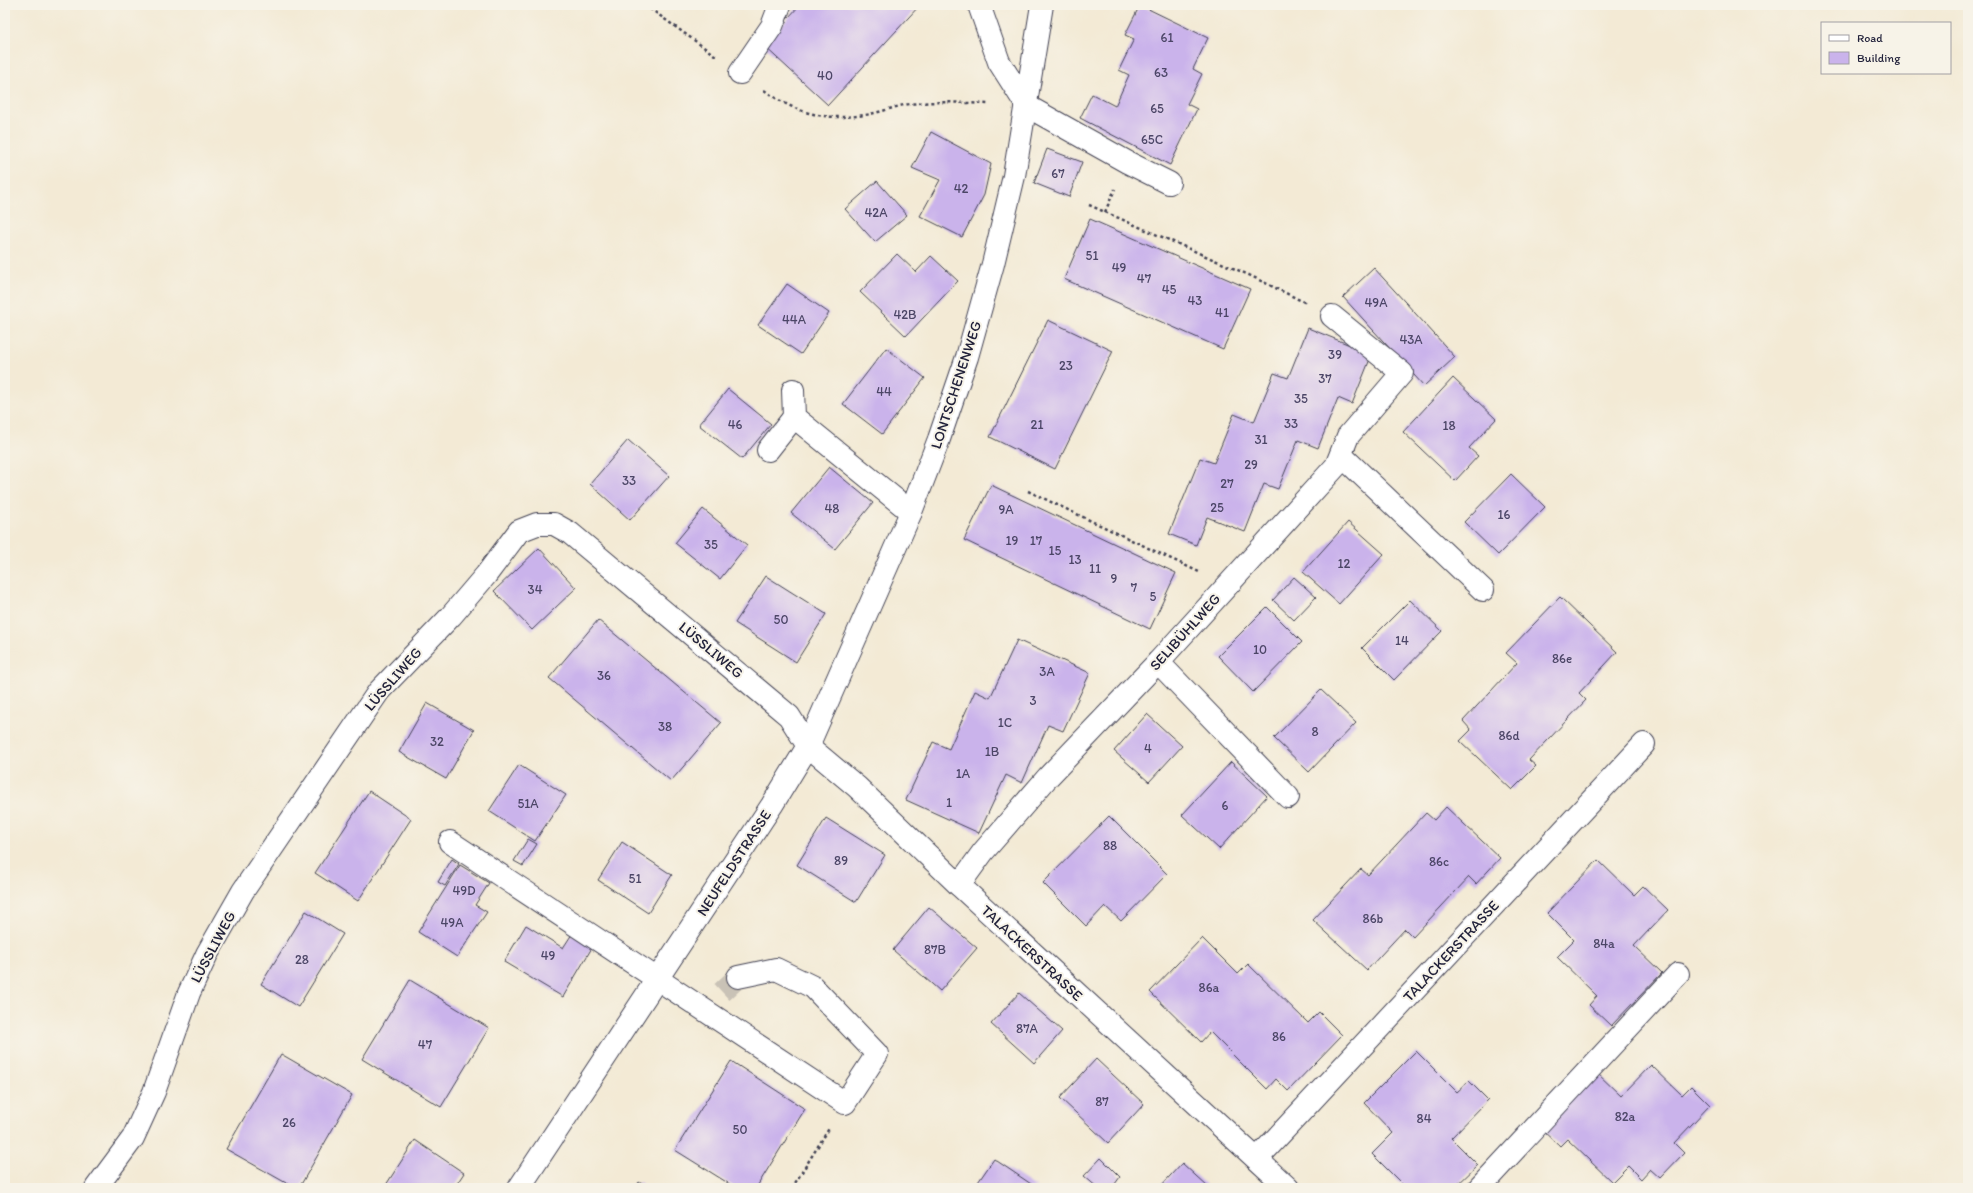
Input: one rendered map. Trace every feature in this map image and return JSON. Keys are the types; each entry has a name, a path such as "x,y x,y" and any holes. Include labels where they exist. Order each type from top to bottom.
{"street":[{"path":"740,73 772,26 780,5"},
{"path":"979,5 999,62 1027,106 1127,162 1169,183"},
{"name":"LONTSCHENENWEG","path":"808,746 911,512 939,439 957,386 993,264 1014,176 1027,106 1042,5"},
{"name":"SELIBÜHLWEG","path":"959,886 983,852 1048,777 1158,662 1336,466 1348,436 1402,373 1332,316"},
{"path":"768,450 794,417 793,390"},
{"path":"794,417 911,512"},
{"path":"1341,455 1482,590"},
{"name":"LÜSSLIWEG","path":"96,1188 133,1138 154,1092 189,993 207,954 243,891 379,691 451,616 486,575 519,531 537,524 554,524 570,533 789,716 808,746"},
{"path":"1158,662 1288,797"},
{"name":"TALACKERSTRASSE","path":"1257,1159 1644,744"},
{"name":"TALACKERSTRASSE","path":"808,746 856,787 959,886 1288,1188"},
{"name":"NEUFELDSTRASSE","path":"519,1188 772,805 808,746"},
{"path":"450,842 844,1103 877,1054 813,987 776,969 738,977"},
{"path":"1479,1188 1678,974"}],"path":[{"path":"645,5 778,100 798,111 820,116 842,117 866,115 904,105 944,102 1027,106"},
{"path":"1089,205 1249,275 1332,316"},
{"path":"1028,491 1227,585"},
{"path":"792,1188 844,1103"}],"building":[{"path":"800,5 920,5 828,105 763,45"},
{"path":"1140,5 1208,38 1193,69 1202,74 1187,104 1197,109 1170,165 1080,118 1092,94 1115,106 1129,75 1119,70 1134,39 1125,35"},
{"path":"931,132 991,164 984,195 962,237 920,216 940,180 912,168"},
{"path":"1047,149 1082,162 1069,197 1034,183"},
{"path":"877,181 907,215 875,242 845,209"},
{"path":"1090,219 1250,289 1223,349 1064,279"},
{"path":"897,254 916,272 931,256 958,281 906,336 860,292"},
{"path":"1374,268 1455,357 1424,386 1343,297"},
{"path":"787,284 829,313 801,354 758,325"},
{"path":"1048,320 1113,351 1055,469 990,437"},
{"path":"1308,328 1372,354 1352,404 1338,398 1318,448 1298,440 1278,489 1264,484 1245,532 1207,517 1196,545 1169,534 1200,458 1214,463 1234,414 1254,422 1274,373 1288,378"},
{"path":"886,348 925,378 882,434 843,404"},
{"path":"1453,378 1496,419 1469,448 1478,456 1455,481 1403,432"},
{"path":"728,389 771,424 742,459 699,425"},
{"path":"628,440 669,476 630,520 590,484"},
{"path":"829,467 873,503 835,549 791,513"},
{"path":"1511,474 1545,507 1498,555 1464,522"},
{"path":"991,485 1176,573 1150,629 964,540"},
{"path":"703,509 747,545 720,579 675,543"},
{"path":"1348,522 1384,554 1339,604 1303,572"},
{"path":"539,548 576,588 532,630 494,591"},
{"path":"766,576 826,614 796,662 735,623"},
{"path":"1294,577 1316,597 1294,620 1273,600"},
{"path":"1560,597 1617,652 1579,693 1586,700 1529,760 1536,766 1512,790 1460,741 1471,730 1463,721 1517,663 1506,653"},
{"path":"1410,600 1442,631 1394,680 1362,648"},
{"path":"1267,607 1302,642 1253,692 1218,656"},
{"path":"598,620 721,723 671,781 549,678"},
{"path":"1017,640 1090,673 1063,731 1048,725 1022,783 1006,775 979,833 906,800 933,742 949,749 975,691 990,698"},
{"path":"1321,690 1356,723 1309,772 1274,738"},
{"path":"427,703 474,730 446,779 399,752"},
{"path":"1147,714 1182,746 1149,782 1114,751"},
{"path":"1231,762 1267,796 1219,849 1182,815"},
{"path":"519,765 566,795 535,841 489,811"},
{"path":"369,791 411,819 358,901 315,873"},
{"path":"1446,807 1500,858 1476,884 1469,877 1413,937 1405,929 1367,970 1313,920 1361,869 1368,875 1426,813 1434,820"},
{"path":"1109,816 1167,874 1121,921 1105,906 1086,926 1043,883"},
{"path":"826,818 885,855 856,902 797,865"},
{"path":"528,839 537,844 523,866 514,861"},
{"path":"622,842 672,875 648,913 598,880"},
{"path":"452,859 459,864 445,886 438,882"},
{"path":"1598,860 1634,895 1643,886 1668,910 1634,946 1662,973 1611,1026 1589,1005 1597,996 1557,957 1574,940 1547,913"},
{"path":"460,865 489,883 475,905 487,912 457,957 418,932"},
{"path":"929,907 977,948 940,991 893,950"},
{"path":"306,911 343,934 298,1007 261,984"},
{"path":"526,925 563,948 572,934 593,946 563,997 504,962"},
{"path":"1202,938 1238,974 1248,964 1308,1023 1319,1012 1342,1035 1288,1091 1276,1079 1267,1089 1210,1032 1201,1042 1150,992"},
{"path":"410,980 489,1028 441,1107 362,1059"},
{"path":"1019,993 1062,1031 1034,1063 991,1024"},
{"path":"1416,1051 1457,1092 1469,1081 1488,1100 1451,1138 1478,1165 1454,1188 1406,1188 1372,1154 1393,1133 1364,1103"},
{"path":"281,1054 352,1095 299,1188 295,1188 226,1149"},
{"path":"1096,1059 1144,1104 1108,1143 1060,1098"},
{"path":"731,1061 805,1109 756,1188 736,1188 675,1150"},
{"path":"1651,1065 1682,1095 1691,1086 1710,1105 1674,1143 1684,1153 1660,1178 1650,1169 1641,1179 1628,1166 1612,1182 1567,1139 1560,1146 1540,1127 1595,1071 1621,1096"},
{"path":"415,1140 464,1173 454,1188 384,1188"},
{"path":"1101,1158 1120,1177 1112,1188 1098,1188 1084,1176"},
{"path":"994,1159 1037,1188 974,1188"},
{"path":"1182,1163 1209,1188 1159,1188"},
{"path":"639,1182 648,1188 635,1188"}],"tunnel":[{"path":"722,992 738,977"}]}
